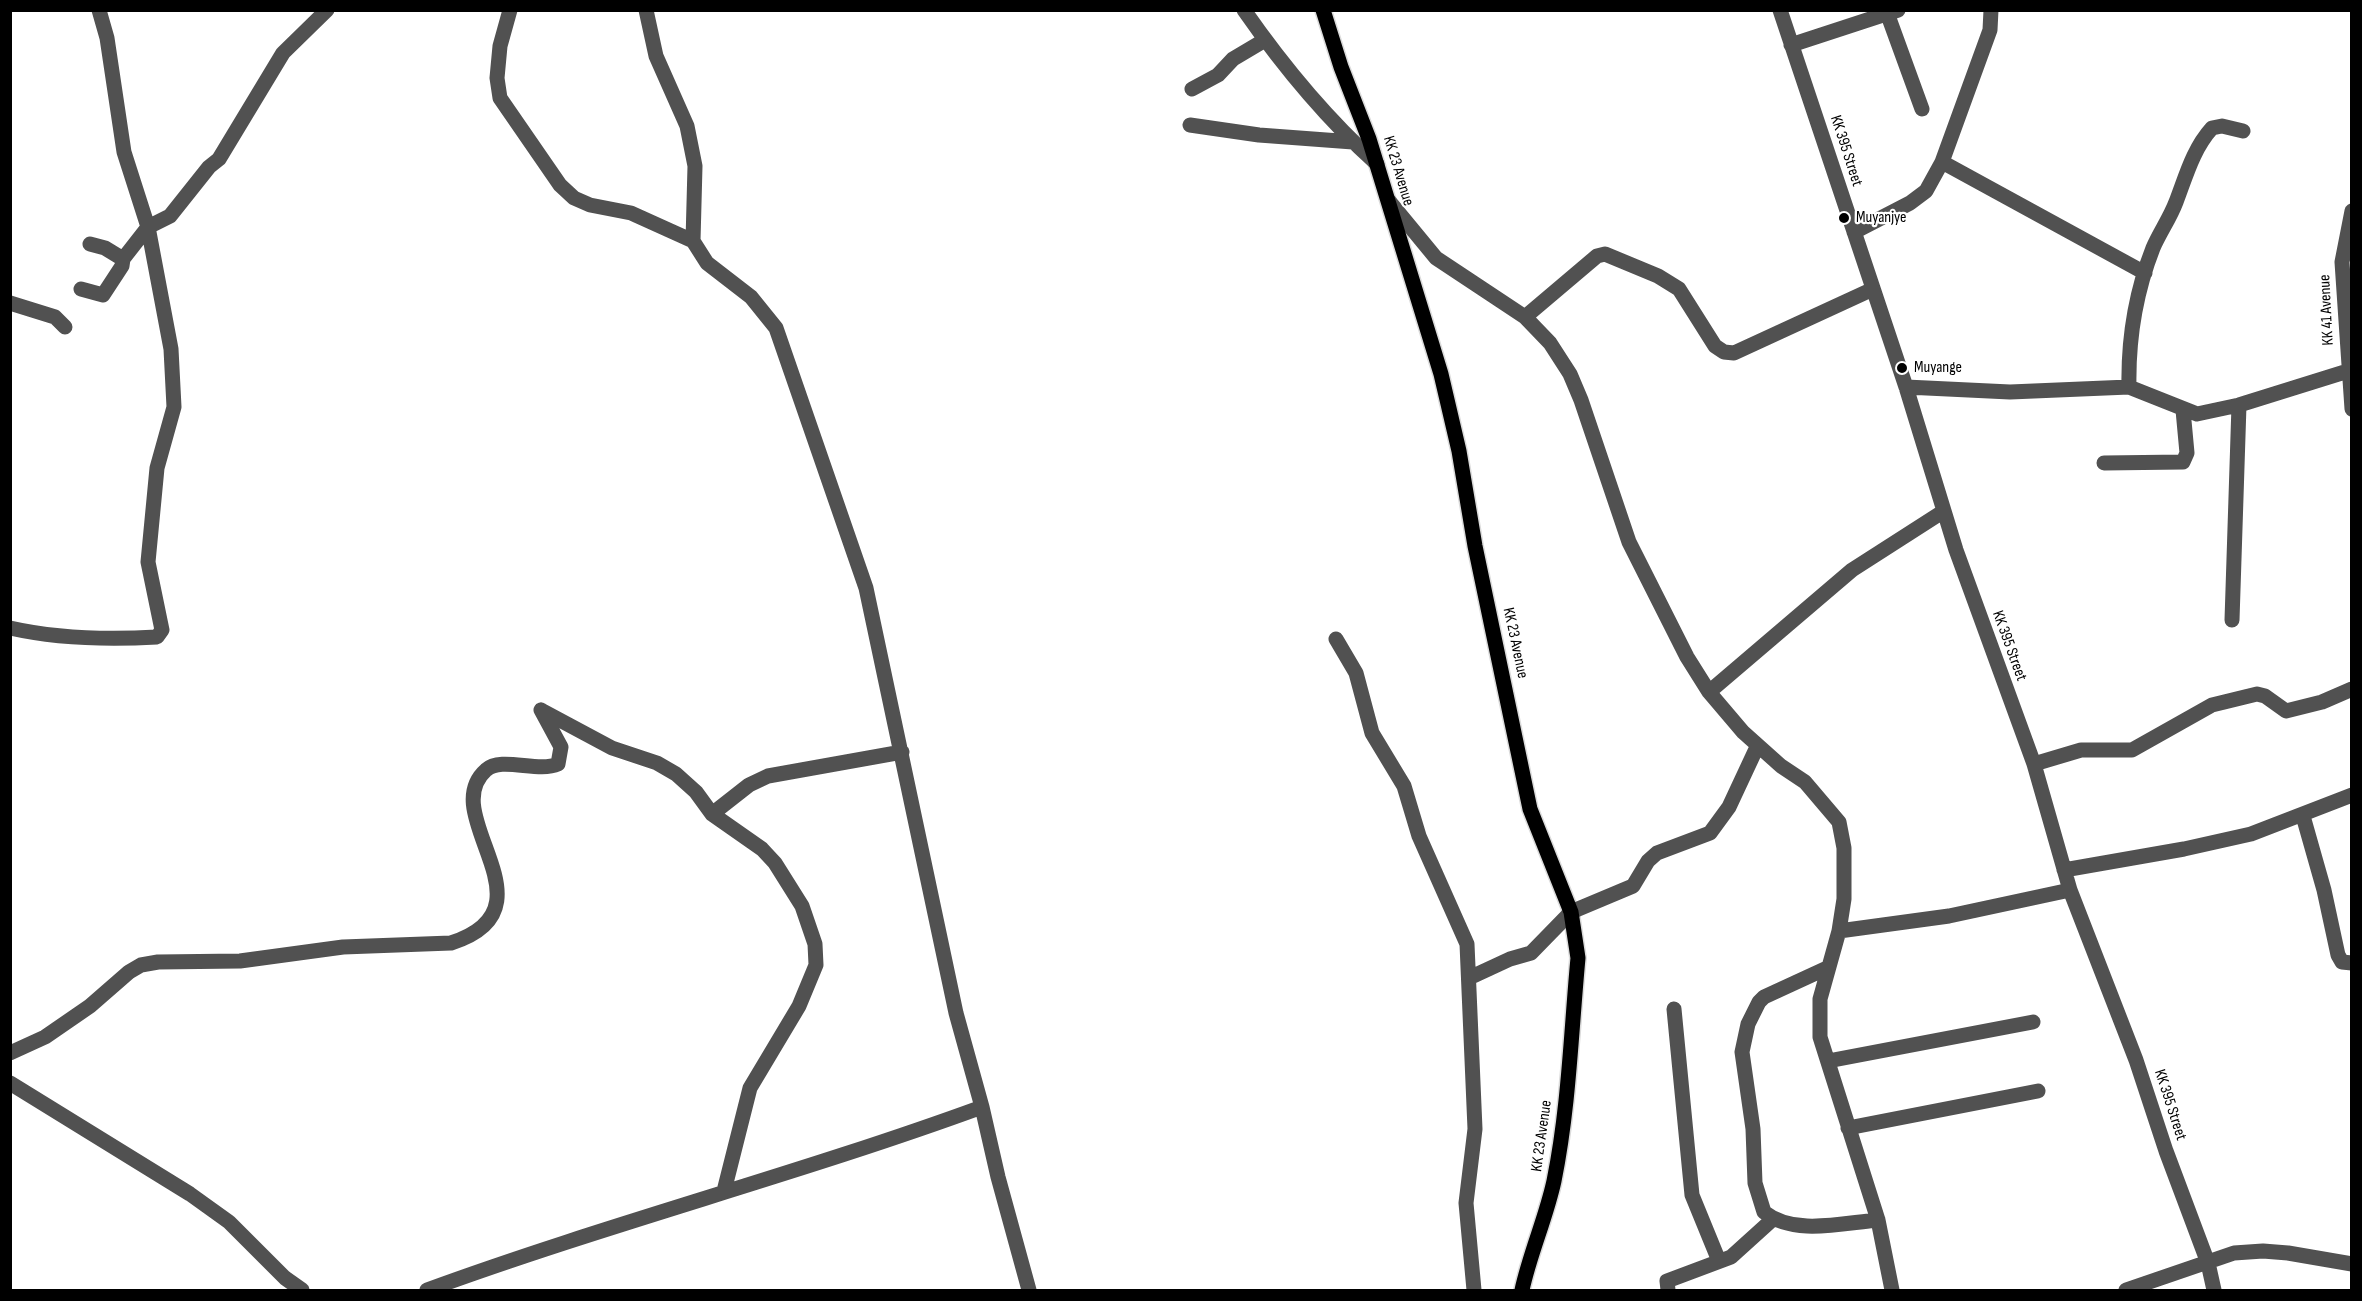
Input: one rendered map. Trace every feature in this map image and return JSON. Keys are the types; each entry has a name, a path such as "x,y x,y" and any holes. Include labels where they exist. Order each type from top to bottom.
{"main road":[{"name":"KK 23 Avenue","path":"1323,10 1389,201 1441,374 1457,440 1475,546 1530,809 1571,912 1578,957 1562,1132 1554,1183 1527,1265 1522,1290"}],"street":[{"path":"10,628 32,633 105,640 157,637 162,630 148,562 157,468 174,407 171,349 148,227 124,152 108,49 99,10"},
{"path":"81,288 104,295 122,266 123,259 148,227 170,216 208,168 219,159 283,53 327,10"},
{"path":"510,10 500,46 497,78 500,98 560,185 574,198 590,205 631,213 693,242 707,263 751,297 776,328 866,588 956,1013 1029,1290"},
{"path":"646,10 656,56 687,126 695,166 693,242"},
{"path":"1244,10 1265,40 1353,142 1377,164"},
{"name":"KK 395 Street","path":"1780,10 1906,387 1944,511 1997,667 2034,764 2070,890 2136,1060 2166,1151 2208,1263 2214,1290"},
{"path":"1854,232 1910,203 1926,190 1942,162 1990,30 1992,11"},
{"path":"1791,45 1890,12 1922,109"},
{"path":"1192,89 1218,75 1233,59 1265,40"},
{"path":"1190,125 1259,135 1353,142"},
{"path":"2129,387 2130,325 2154,244 2175,204 2192,160 2205,135 2212,128 2222,126 2242,131"},
{"path":"1942,162 2145,273"},
{"path":"1389,201 1436,258 1526,317 1550,343 1570,374 1629,542 1686,657 1709,692 1757,747 1805,782 1839,822 1844,848 1844,899 1839,931 1827,968 1818,1016 1820,1037 1878,1220 1892,1290"},
{"name":"KK 41 Avenue","path":"2352,211 2342,262 2352,409"},
{"path":"90,244 105,248 123,259"},
{"path":"1526,317 1597,256 1605,254 1658,276 1679,289 1715,346 1724,352 1734,353 1873,290"},
{"path":"10,303 55,317 65,327"},
{"path":"1906,387 2010,392 2129,387 2197,414 2239,405 2348,371"},
{"path":"2232,620 2239,405"},
{"path":"2104,463 2183,462 2187,453 2183,410"},
{"path":"1709,692 1852,570 1944,511"},
{"path":"1336,639 1356,673 1372,733 1404,786 1419,836 1467,944 1475,1129 1466,1203 1474,1290"},
{"path":"2034,764 2081,750 2132,750 2212,705 2257,694 2265,696 2286,711 2322,702 2352,689"},
{"path":"10,1053 45,1037 72,1019 141,965 158,962 240,961 343,947 451,943 468,938 488,923 496,906 498,886 477,824 474,796 479,778 487,768 502,765 549,768 558,764 561,747 541,710 612,748 657,763 676,774 696,792 712,814 762,849 775,863 802,906 815,945 816,965 798,1006 750,1088 724,1191"},
{"path":"1469,978 1510,959 1531,953 1571,912 1637,883 1648,861 1657,853 1710,833 1729,807 1757,747"},
{"path":"712,814 749,785 768,776 902,752"},
{"path":"2064,870 2251,834 2303,816 2352,795"},
{"path":"2303,816 2325,890 2338,955 2342,962 2352,963"},
{"path":"1839,931 1949,916 2070,890"},
{"path":"1827,968 1764,997 1755,1009 1745,1036 1742,1052 1753,1129 1755,1183 1764,1212 1773,1219 1817,1226 1878,1220"},
{"path":"1674,1009 1692,1195 1719,1261"},
{"path":"1828,1061 2033,1022"},
{"path":"10,1083 198,1200 229,1222 285,1278 302,1290"},
{"path":"1848,1128 2038,1091"},
{"path":"427,1290 516,1257 724,1191 871,1148 982,1107"},
{"path":"1668,1290 1667,1281 1731,1257 1773,1219"},
{"path":"2126,1290 2234,1253 2263,1251 2352,1264"}],"place":[{"name":"Muyanjye","path":"1844,218"},
{"name":"Muyange","path":"1902,368"}]}
